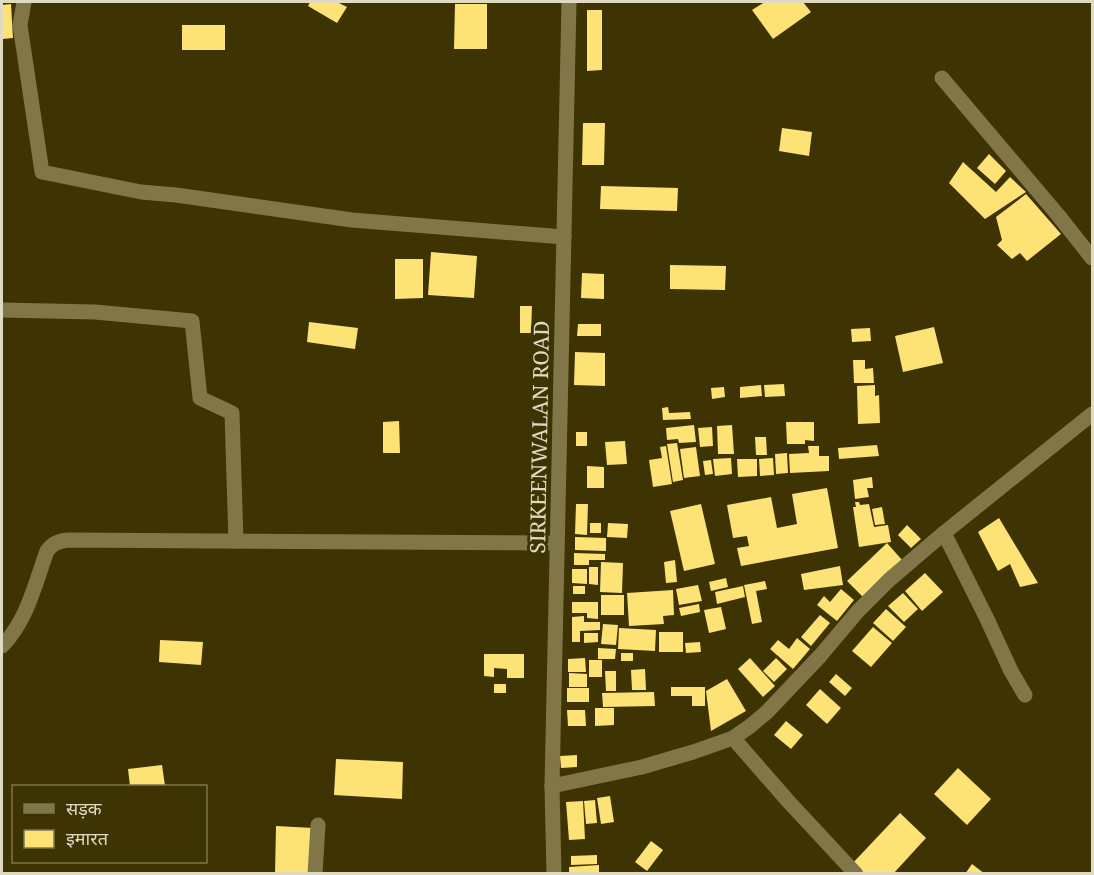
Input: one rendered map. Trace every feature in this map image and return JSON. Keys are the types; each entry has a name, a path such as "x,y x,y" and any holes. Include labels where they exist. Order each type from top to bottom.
{"street":[{"path":"24,2 20,26 42,172 141,192 352,220 564,237"},
{"name":"SIRKEENWALAN ROAD","path":"554,873 552,786 569,2"},
{"path":"942,78 1092,258"},
{"path":"2,310 95,312 192,321 200,398 232,413 236,541"},
{"path":"552,786 642,767 733,738 749,728 820,656 877,591 944,533 1092,414"},
{"path":"944,533 1025,695"},
{"path":"2,646 18,626 25,612 47,551 55,543 68,540 557,543"},
{"path":"733,738 856,873"},
{"path":"315,873 318,825"}],"building":[{"path":"310,2 337,2 347,7 337,23 308,6"},
{"path":"765,2 803,2 811,12 773,39 752,10"},
{"path":"11,4 13,38 2,39 2,5"},
{"path":"455,4 487,4 487,49 454,49"},
{"path":"587,10 602,10 602,70 587,71"},
{"path":"182,25 225,25 225,50 182,50"},
{"path":"583,123 605,123 604,165 582,165"},
{"path":"782,128 812,132 809,156 779,151"},
{"path":"989,154 1006,171 995,184 977,168"},
{"path":"963,162 996,192 1010,177 1026,192 985,219 949,183"},
{"path":"601,186 678,188 677,211 600,209"},
{"path":"1026,194 1061,234 1027,261 1020,253 1012,259 997,245 1002,240 996,217"},
{"path":"431,252 477,256 474,298 428,295"},
{"path":"395,259 423,259 423,298 395,299"},
{"path":"670,265 726,266 725,290 670,289"},
{"path":"582,273 604,274 604,299 581,298"},
{"path":"520,306 532,306 531,333 520,333"},
{"path":"309,322 358,328 355,349 307,342"},
{"path":"578,324 601,324 601,336 577,336"},
{"path":"934,327 943,363 903,372 895,336"},
{"path":"870,328 871,341 852,342 851,329"},
{"path":"575,352 605,353 605,386 574,385"},
{"path":"853,360 865,360 865,369 873,368 874,383 854,383"},
{"path":"784,384 785,396 765,397 764,385"},
{"path":"761,385 762,396 740,398 740,387"},
{"path":"875,385 875,396 879,395 880,423 858,424 857,386"},
{"path":"724,387 725,397 712,399 711,388"},
{"path":"668,407 669,413 690,412 691,419 663,420 662,408"},
{"path":"399,421 400,453 383,453 383,422"},
{"path":"786,422 814,422 814,441 805,440 805,444 787,444"},
{"path":"694,425 696,442 679,443 678,439 667,440 666,428"},
{"path":"732,425 734,454 718,454 717,426"},
{"path":"712,427 713,446 700,447 698,428"},
{"path":"576,432 587,432 587,446 576,446"},
{"path":"755,437 766,437 767,455 756,455"},
{"path":"625,441 627,464 607,465 605,442"},
{"path":"677,443 683,480 673,482 667,444"},
{"path":"877,445 879,456 839,459 838,448"},
{"path":"666,446 672,484 653,487 649,460 662,458 660,447"},
{"path":"808,446 819,446 819,456 829,456 829,471 790,473 789,454 809,453"},
{"path":"696,447 700,476 684,478 680,449"},
{"path":"787,453 788,473 776,474 775,454"},
{"path":"731,458 732,474 715,476 713,459"},
{"path":"773,458 774,475 760,476 759,459"},
{"path":"737,459 757,459 757,476 738,477"},
{"path":"711,460 713,474 705,475 703,461"},
{"path":"587,466 604,467 604,488 587,488"},
{"path":"872,477 873,488 867,488 869,497 855,499 853,480"},
{"path":"827,488 838,548 741,566 737,548 749,546 747,536 733,538 727,505 771,497 777,528 797,524 792,494"},
{"path":"855,502 859,502 860,505 869,504 874,527 888,525 891,542 859,547 853,507 856,507"},
{"path":"576,504 588,504 587,535 575,534"},
{"path":"701,504 715,564 684,571 670,511"},
{"path":"882,507 885,524 875,525 872,509"},
{"path":"999,518 1038,583 1020,587 1010,564 998,571 978,532"},
{"path":"590,523 601,523 601,533 590,533"},
{"path":"608,523 628,524 627,538 607,537"},
{"path":"907,525 921,539 911,548 898,535"},
{"path":"575,537 606,538 606,551 575,550"},
{"path":"887,543 902,560 863,597 847,581"},
{"path":"574,553 605,554 605,560 589,560 589,565 574,565"},
{"path":"675,560 677,582 666,583 664,562"},
{"path":"601,562 623,563 622,593 600,592"},
{"path":"840,566 843,585 804,590 801,574"},
{"path":"589,567 598,567 598,585 589,584"},
{"path":"572,569 587,569 587,584 572,583"},
{"path":"925,573 943,592 922,611 905,591"},
{"path":"726,578 728,587 711,591 709,582"},
{"path":"765,581 767,589 756,591 762,622 752,624 744,585"},
{"path":"698,585 702,601 679,605 676,589"},
{"path":"573,586 585,586 585,594 573,594"},
{"path":"743,586 745,597 717,604 715,592"},
{"path":"841,589 854,600 837,621 817,605 824,596 830,602"},
{"path":"673,590 674,615 663,616 664,624 629,626 627,593"},
{"path":"903,593 918,609 904,622 888,606"},
{"path":"601,595 624,595 624,615 601,615"},
{"path":"572,602 598,602 598,619 587,618 587,613 572,613"},
{"path":"699,604 700,612 681,616 679,608"},
{"path":"721,607 726,629 709,633 704,610"},
{"path":"886,609 906,627 893,641 873,623"},
{"path":"820,615 830,623 811,646 801,637"},
{"path":"584,616 584,622 600,622 600,630 580,631 580,642 572,642 572,617"},
{"path":"603,624 618,625 616,645 601,644"},
{"path":"873,627 892,643 871,667 852,651"},
{"path":"619,628 656,630 655,651 618,649"},
{"path":"659,632 683,632 683,652 659,652"},
{"path":"584,633 598,633 598,642 584,643"},
{"path":"797,638 810,649 793,669 770,649 778,640 789,649"},
{"path":"160,640 203,642 201,665 159,662"},
{"path":"700,642 701,652 686,653 685,643"},
{"path":"598,648 616,649 615,659 598,659"},
{"path":"621,653 633,653 633,661 621,661"},
{"path":"484,654 524,654 524,678 507,678 507,669 494,668 494,677 484,676"},
{"path":"585,658 586,672 568,672 568,659"},
{"path":"750,658 775,686 763,697 738,669"},
{"path":"776,658 787,669 774,682 763,671"},
{"path":"589,660 602,660 602,677 589,677"},
{"path":"645,669 646,690 632,690 631,670"},
{"path":"605,671 616,671 616,691 606,691"},
{"path":"569,673 587,674 587,687 569,687"},
{"path":"836,674 852,688 845,696 829,682"},
{"path":"727,679 746,711 711,731 706,691"},
{"path":"494,684 506,684 506,693 494,693"},
{"path":"671,687 705,687 705,706 692,706 692,696 671,696"},
{"path":"567,688 589,688 589,702 567,702"},
{"path":"820,689 841,708 827,724 806,705"},
{"path":"654,692 655,706 603,707 602,693"},
{"path":"595,708 614,708 614,725 595,726"},
{"path":"567,710 585,710 586,726 568,726"},
{"path":"786,721 803,735 791,749 774,735"},
{"path":"577,755 577,767 561,768 560,756"},
{"path":"336,759 403,762 402,799 334,795"},
{"path":"162,765 165,785 130,785 128,769"},
{"path":"958,768 991,799 967,825 934,794"},
{"path":"610,796 614,822 601,824 597,798"},
{"path":"595,800 597,823 586,824 584,801"},
{"path":"583,801 585,839 569,840 566,802"},
{"path":"900,813 926,838 893,874 861,874 851,865"},
{"path":"276,826 314,828 312,874 275,874"},
{"path":"651,841 663,850 647,871 635,862"},
{"path":"597,855 597,864 571,865 571,856"},
{"path":"972,864 985,874 965,874"},
{"path":"599,865 599,874 569,874 569,867"}]}
